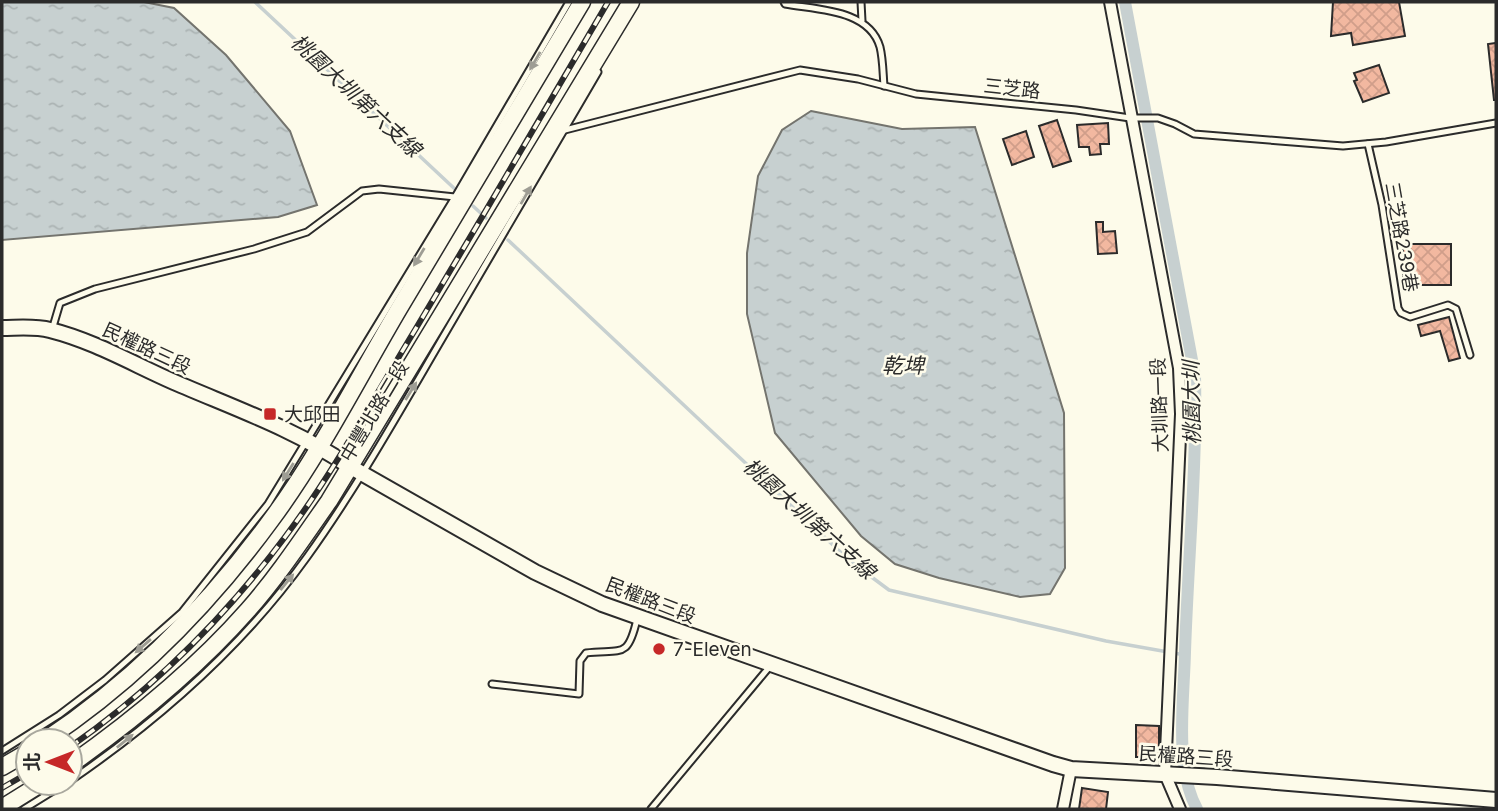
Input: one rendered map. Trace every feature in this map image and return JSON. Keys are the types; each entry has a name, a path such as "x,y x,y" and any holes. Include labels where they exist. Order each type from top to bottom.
{"main road":[{"name":"中豐北路二段","path":"65,727 130,676 179,629 229,575 272,519 314,442 582,2"},
{"name":"中豐北路二段","path":"84,754 160,697 218,643 288,561 329,501 355,469 631,2"},
{"path":"2,808 20,797"}],"street":[{"name":"大圳路一段","path":"1110,2 1135,118 1179,368 1181,414 1166,774 1180,809"},
{"name":"民權路三段","path":"2,328 52,331 86,341 314,442 355,469 535,572 602,604 1071,769 1215,777 1496,800"},
{"path":"1063,809 1071,769"}],"lane":[{"name":"中豐北路二段","path":"2,751 59,715 105,680 182,612 268,504 314,442 569,2"},
{"name":"中豐北路二段","path":"84,771 174,701 228,650 306,558 355,469 417,381 638,2"},
{"path":"784,2 842,14 862,22 879,46 884,86"},
{"path":"862,2 862,22"},
{"name":"三芝路","path":"564,130 800,70 858,79 916,94 1156,118 1194,134 1343,146 1496,123"},
{"name":"三芝路239巷","path":"1368,144 1382,205 1398,308 1409,317 1448,305 1456,309 1470,355"},
{"path":"52,331 60,303 69,298 254,249 307,232 362,191 379,189 455,197"},
{"path":"492,684 579,694 580,661 586,653 621,651 627,647 633,638 638,616"},
{"path":"651,809 771,665"},
{"name":"中豐北路二段","path":"24,809 44,797"}],"water":[{"path":"2,2 144,2 174,8 226,55 290,131 317,205 278,217 2,240"},
{"name":"乾埤","path":"811,111 902,129 975,127 1064,413 1065,568 1050,594 1020,597 939,578 895,564 861,536 775,433 747,314 747,253 758,176 782,130"}],"building":[{"path":"1333,2 1399,2 1405,36 1353,45 1351,33 1331,36"},
{"path":"1496,43 1496,100 1494,100 1488,44"},
{"path":"1379,65 1389,93 1363,102 1354,81 1357,80 1354,73"},
{"path":"1057,120 1071,161 1053,167 1039,126"},
{"path":"1108,123 1109,144 1100,144 1101,154 1090,155 1089,147 1079,147 1077,125"},
{"path":"1026,131 1034,157 1012,165 1003,139"},
{"path":"1096,222 1103,222 1103,232 1115,231 1117,253 1098,254"},
{"path":"1403,244 1451,244 1451,285 1403,285"},
{"path":"1449,317 1460,358 1449,361 1440,331 1421,336 1418,325"},
{"path":"1136,725 1159,726 1159,757 1136,757"},
{"path":"1082,788 1108,792 1106,809 1079,809"}],"waterway":[{"name":"桃園大圳第六支線","path":"255,2 457,191"},
{"name":"桃園大圳","path":"1125,2 1195,376 1194,480 1182,732 1185,773 1197,809"},
{"name":"桃園大圳第六支線","path":"473,206 486,218"},
{"name":"桃園大圳第六支線","path":"508,240 850,561 889,590 1106,641 1185,655"}],"railway":[{"path":"84,737 130,701 186,650 262,567 303,512 353,435 608,2"},
{"path":"2,788 14,781"}],"place":[{"name":"大邱田","path":"270,414"},
{"name":"7-Eleven","path":"659,649"}]}
